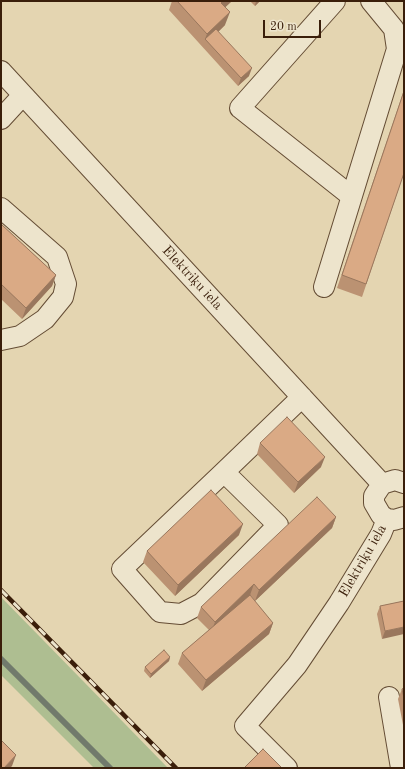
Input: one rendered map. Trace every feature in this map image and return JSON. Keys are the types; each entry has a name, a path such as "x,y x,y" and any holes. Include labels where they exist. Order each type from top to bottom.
{"street":[{"path":"335,1 240,108 351,196"},
{"path":"324,286 397,49 394,28 371,1"},
{"name":"Elektriķu iela","path":"1,72 382,484 374,496 374,503 381,515 396,518"},
{"path":"1,119 23,95"},
{"path":"1,208 57,256 66,284 63,297 45,319 20,336 1,340"},
{"path":"224,472 278,525 202,603 181,614 160,612 122,569 302,396"},
{"path":"382,484 395,480 404,483"},
{"name":"Elektriķu iela","path":"287,768 245,726 297,665 339,603 381,534 396,518"},
{"path":"389,697 400,767"}],"green space":[{"path":"1,597 168,768 94,768 1,675"}],"building":[{"path":"177,1 223,1 221,3 230,12 207,34"},
{"path":"216,29 252,68 241,78 205,39"},
{"path":"404,91 404,173 366,284 342,275"},
{"path":"1,224 56,275 26,308 1,284"},
{"path":"287,417 325,457 298,482 260,443"},
{"path":"211,490 243,524 178,585 147,551"},
{"path":"317,497 336,517 259,590 254,584 215,622 201,607"},
{"path":"250,595 273,623 206,680 182,653"},
{"path":"404,601 404,627 385,631 380,606"},
{"path":"164,650 170,657 151,674 145,667"},
{"path":"1,740 16,755 4,768 1,768"},
{"path":"263,749 282,768 244,768"}],"waterway":[{"path":"1,659 110,768"}],"railway":[{"path":"1,590 176,768"}]}
